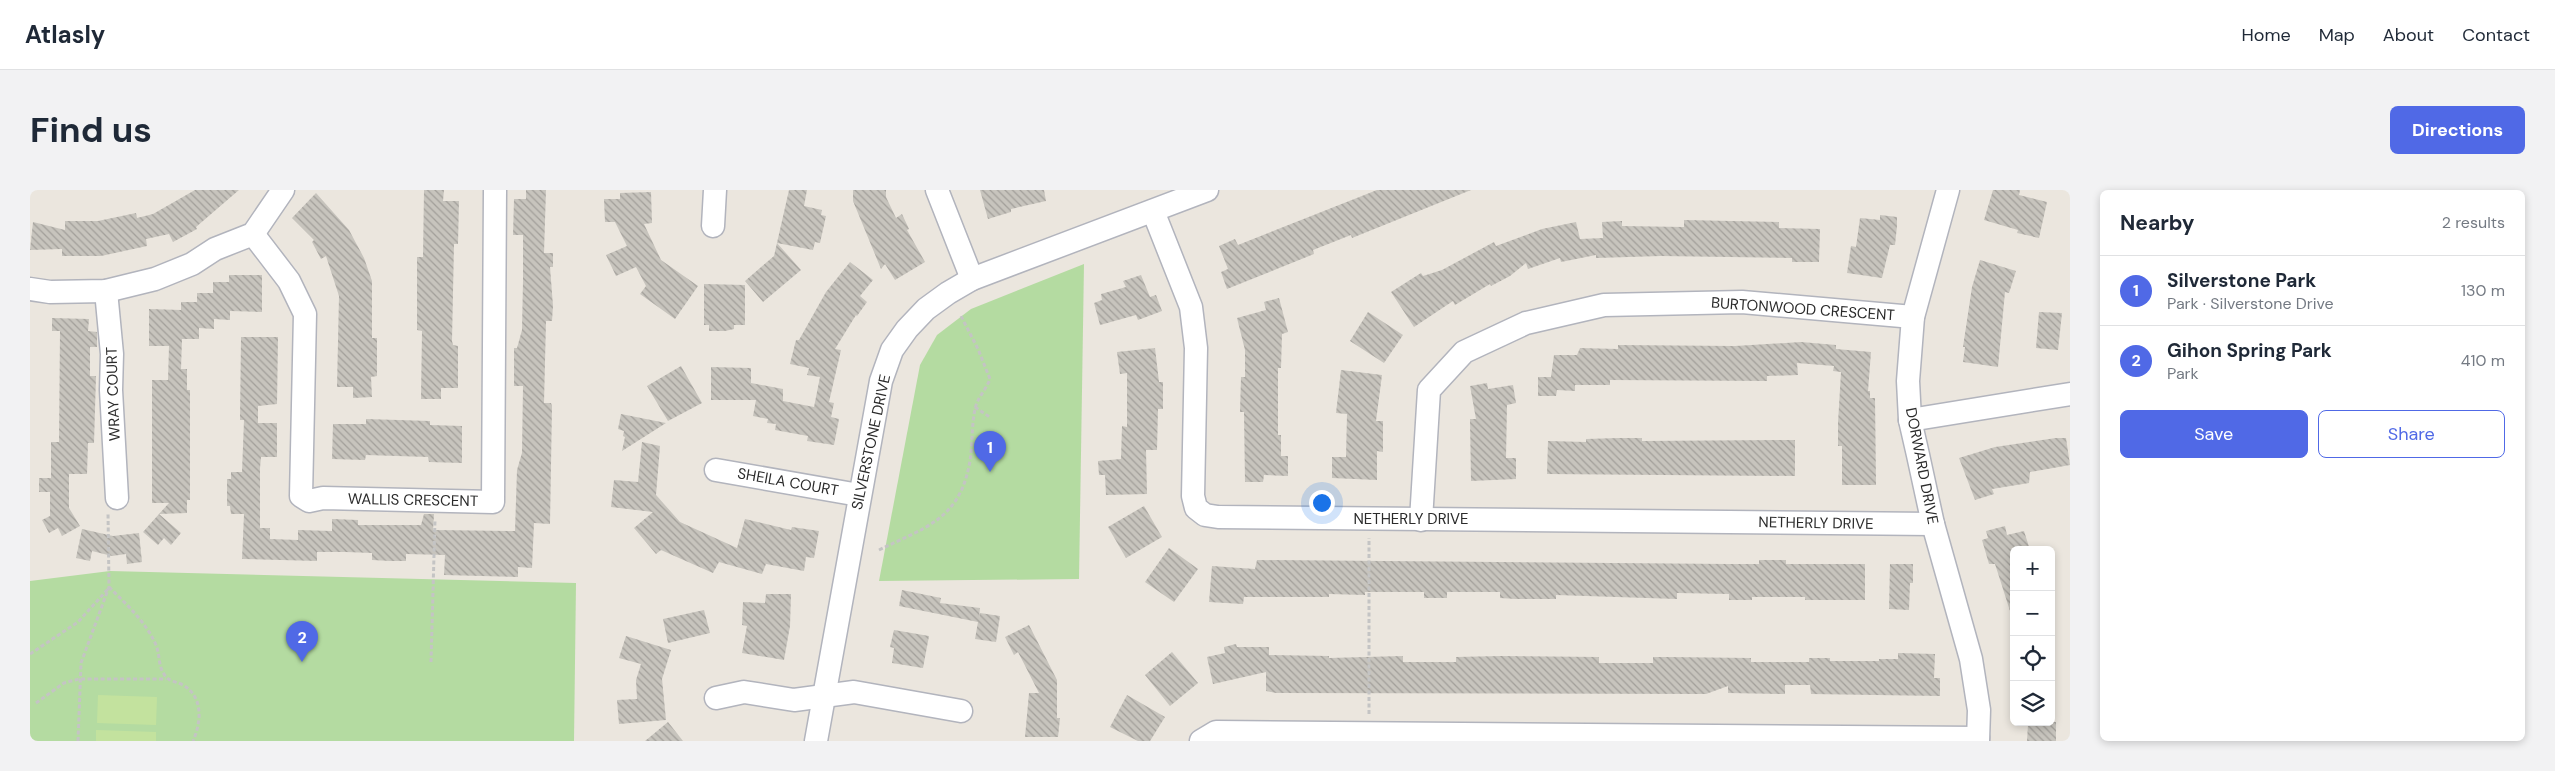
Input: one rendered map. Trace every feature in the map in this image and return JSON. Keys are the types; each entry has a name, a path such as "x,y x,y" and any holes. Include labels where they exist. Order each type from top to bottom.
{"street":[{"path":"30,289 50,292 106,292 155,279 192,264 215,249 253,234 283,190"},
{"name":"WALLIS CRESCENT","path":"253,234 289,281 304,314 301,496 309,501 322,498 493,502 495,190"},
{"path":"713,226 715,190"},
{"path":"937,190 972,279"},
{"name":"SILVERSTONE DRIVE","path":"816,741 881,381 892,350 907,329 926,309 972,279 1207,190"},
{"name":"DORWARD DRIVE","path":"1948,190 1912,317 1908,381 1910,420 1934,524 1971,659 1979,710 1978,740"},
{"name":"NETHERLY DRIVE","path":"1153,211 1191,307 1196,348 1193,496 1196,508 1205,515 1218,517 1422,520 1934,524"},
{"name":"WRAY COURT","path":"106,292 112,354 111,390 117,498"},
{"name":"BURTONWOOD CRESCENT","path":"1422,520 1429,390 1464,352 1526,323 1604,305 1742,302 1912,317"},
{"path":"1910,420 1992,405 2070,394"},
{"name":"SHEILA COURT","path":"716,470 859,495"},
{"path":"716,698 744,692 794,700 861,693 961,711"},
{"path":"1201,741 1216,732 1978,740"}],"path":[{"path":"879,550 939,520 956,501 969,466 975,407 990,379 978,349 961,316"},
{"path":"975,407 991,418"},
{"path":"78,741 81,663 110,587 107,514 117,498"},
{"path":"431,662 436,502"},
{"path":"1369,519 1369,734"},
{"path":"30,654 78,622 110,587"},
{"path":"110,587 144,624 156,646 160,667 167,679"},
{"path":"36,703 64,683 79,679 167,679 184,685 192,692 198,705 200,719 193,741"}],"green space":[{"path":"1084,264 1079,579 879,581 920,365 937,335 971,309"},
{"path":"110,571 576,583 574,741 30,741 30,581"},
{"path":"98,695 157,697 156,725 97,723"},
{"path":"96,730 156,732 156,741 96,741"}],"building":[{"path":"195,190 239,190 196,227 197,229 173,242 169,234 146,239 147,246 101,256 62,256 62,249 30,250 33,222 65,230 65,221 98,221 136,213 137,218 153,214"},
{"path":"424,190 444,190 443,201 459,201 458,244 454,244 452,341 453,345 458,346 458,388 441,388 441,399 421,399 422,331 417,330 417,257 423,257"},
{"path":"526,190 546,190 544,253 553,253 553,267 550,267 553,306 552,321 546,321 544,403 551,403 552,406 550,524 534,523 532,568 518,567 518,577 444,575 445,555 406,554 406,561 390,561 372,560 372,553 317,552 317,561 242,559 244,514 231,514 230,506 227,506 227,479 231,479 231,472 242,472 244,420 240,420 241,337 278,337 277,404 258,406 258,423 277,423 277,457 261,457 260,468 260,528 270,528 270,539 298,540 298,530 332,531 332,519 358,520 358,525 421,525 424,514 434,514 433,530 515,531 517,470 522,453 523,386 514,386 514,348 517,348 522,330 523,235 513,235 514,199 526,199"},
{"path":"789,190 807,190 804,206 822,210 821,215 826,216 820,243 815,242 813,250 777,243 801,270 763,302 745,281 774,256"},
{"path":"853,190 886,190 886,197 896,218 902,214 909,229 907,230 925,262 895,280 885,264 881,269 853,201"},
{"path":"980,190 1044,190 1046,201 1011,209 1011,212 988,219"},
{"path":"1377,190 1471,190 1352,238 1351,235 1313,250 1314,254 1227,289 1221,272 1228,269 1219,246 1235,239 1238,245"},
{"path":"1993,190 2020,190 2019,195 2047,202 2039,238 2017,233 2018,230 1984,220"},
{"path":"651,192 652,223 644,224 661,260 698,286 675,319 640,294 646,286 636,267 616,276 606,255 627,246 615,222 605,222 604,199 620,199 620,193"},
{"path":"316,193 349,230 364,258 372,281 372,338 377,338 377,376 371,377 372,397 353,398 353,387 337,387 339,296 326,256 321,259 312,242 314,240 292,218"},
{"path":"1880,215 1897,217 1895,245 1890,245 1882,278 1847,273 1851,246 1856,247 1860,218 1880,220"},
{"path":"1684,220 1779,222 1779,228 1820,229 1819,262 1792,262 1792,258 1661,256 1596,258 1596,255 1561,262 1560,258 1528,269 1526,263 1510,276 1491,286 1490,284 1455,305 1453,301 1414,327 1391,292 1421,273 1423,276 1442,270 1494,242 1496,246 1542,229 1576,222 1580,239 1603,238 1602,222 1622,221 1622,226 1684,227"},
{"path":"1980,260 2016,271 2009,293 2005,292 1998,367 1963,362 1965,347 1963,347 1972,287"},
{"path":"850,262 873,280 860,296 867,302 856,315 835,349 841,350 829,402 834,403 831,417 839,419 834,445 807,441 808,436 775,430 776,424 767,423 768,419 753,416 756,400 711,400 711,367 751,368 751,383 783,389 783,401 814,407 820,377 807,375 809,368 790,364 796,340 799,340 826,292"},
{"path":"229,275 262,275 262,312 230,311 230,320 214,319 214,329 199,328 199,339 182,339 181,369 187,369 187,390 190,390 190,500 187,500 187,513 159,514 169,503 152,503 152,380 168,380 169,346 149,346 149,309 181,310 181,302 197,302 197,293 213,293 213,282 229,282"},
{"path":"1141,275 1150,297 1156,295 1162,311 1138,320 1136,315 1100,325 1094,303 1102,300 1101,294 1126,287 1123,281"},
{"path":"704,284 745,285 745,325 734,325 734,329 725,331 709,331 709,325 704,325"},
{"path":"1279,298 1288,332 1282,334 1281,368 1278,368 1278,435 1281,435 1281,456 1288,456 1288,476 1264,475 1263,482 1245,482 1244,412 1240,412 1241,377 1245,377 1245,350 1237,318 1266,310 1264,302"},
{"path":"1368,312 1403,335 1384,363 1350,341"},
{"path":"2039,312 2062,313 2058,350 2036,348"},
{"path":"52,318 89,319 88,331 97,332 97,347 90,347 90,376 96,376 94,443 88,443 87,474 69,474 69,508 80,526 62,536 58,528 49,533 42,520 50,516 50,492 39,492 39,478 51,478 51,442 59,442 60,331 52,331"},
{"path":"1801,342 1836,345 1836,349 1871,352 1868,391 1870,391 1870,398 1875,398 1876,485 1842,485 1842,446 1838,446 1841,372 1833,371 1834,366 1797,363 1798,375 1767,376 1767,381 1610,380 1610,385 1575,385 1575,391 1557,390 1556,396 1538,396 1538,377 1551,377 1554,355 1577,355 1580,348 1618,349 1618,345 1735,346"},
{"path":"1155,348 1159,382 1163,382 1163,409 1158,409 1157,450 1146,450 1147,494 1106,495 1105,475 1099,475 1098,461 1121,459 1122,426 1127,427 1127,373 1120,374 1117,352"},
{"path":"681,366 702,403 668,421 647,386"},
{"path":"1341,370 1382,375 1376,421 1383,421 1383,452 1377,451 1377,480 1332,478 1332,457 1346,457 1347,414 1336,413"},
{"path":"1487,383 1488,389 1513,385 1516,403 1507,405 1506,458 1516,458 1516,479 1471,481 1470,419 1476,419 1470,386"},
{"path":"621,414 666,423 622,451 625,437 623,436 624,431 618,429"},
{"path":"366,419 430,421 430,425 462,426 462,463 429,462 428,457 366,455 365,460 332,459 333,424 366,424"},
{"path":"1642,438 1642,441 1795,440 1795,476 1547,474 1548,441 1586,442 1586,439"},
{"path":"2066,438 2070,465 2030,472 2029,483 1992,489 1994,494 1975,500 1959,458 1995,447"},
{"path":"642,442 660,446 656,495 680,522 737,548 745,519 791,530 792,527 819,531 814,558 806,557 804,571 766,564 762,574 719,562 713,573 661,550 656,554 634,528 653,512 611,507 614,480 638,482"},
{"path":"1144,506 1162,537 1126,558 1108,527"},
{"path":"159,514 181,533 171,545 164,538 158,545 143,532"},
{"path":"2005,526 2007,535 2024,531 2029,546 2010,546 2010,611 1995,564 1989,564 1982,540 1988,538 1986,531"},
{"path":"82,529 113,536 139,533 142,562 127,564 126,554 112,556 92,551 90,561 76,558"},
{"path":"1169,548 1198,569 1174,602 1145,582"},
{"path":"1257,560 1759,564 1759,560 1786,560 1786,564 1865,564 1865,600 1805,600 1805,597 1752,597 1752,600 1729,600 1729,594 1677,593 1677,599 1556,595 1556,599 1516,599 1500,598 1500,592 1447,592 1447,598 1424,598 1424,592 1365,592 1365,595 1329,594 1329,597 1244,597 1243,604 1209,602 1212,566 1255,569"},
{"path":"1890,564 1913,564 1913,583 1910,583 1909,610 1889,609"},
{"path":"902,590 941,598 940,603 980,608 979,618 980,613 1000,616 996,642 975,639 978,622 899,606"},
{"path":"766,594 791,594 790,626 784,660 742,653 747,626 742,625 743,602 765,603"},
{"path":"704,610 710,633 668,643 663,619"},
{"path":"1029,625 1057,680 1057,718 1060,718 1058,737 1025,737 1029,693 1039,693 1018,652 1014,655 1005,637"},
{"path":"894,630 929,636 923,668 892,663 894,648 890,647"},
{"path":"626,636 671,650 662,679 666,720 619,724 617,700 637,699 636,680 641,664 619,658"},
{"path":"1236,644 1237,647 1269,647 1269,655 1329,656 1329,658 1403,656 1403,662 1456,662 1456,657 1501,656 1599,657 1599,663 1653,663 1653,657 1751,658 1751,662 1809,662 1809,658 1830,658 1830,661 1879,661 1879,659 1898,659 1898,653 1935,654 1934,678 1940,678 1940,696 1811,694 1810,685 1785,685 1785,694 1728,693 1728,686 1706,694 1276,693 1266,691 1266,672 1213,684 1207,657 1225,653 1224,647"},
{"path":"1172,652 1198,683 1170,706 1145,675"},
{"path":"1127,695 1165,717 1150,741 1138,741 1110,727"},
{"path":"668,722 683,741 645,741"},
{"path":"2056,722 2056,741 2027,741 2028,726 2055,726"}],"place":[{"name":"Silverstone Park","path":"990,472"},
{"name":"Gihon Spring Park","path":"302,662"}]}
